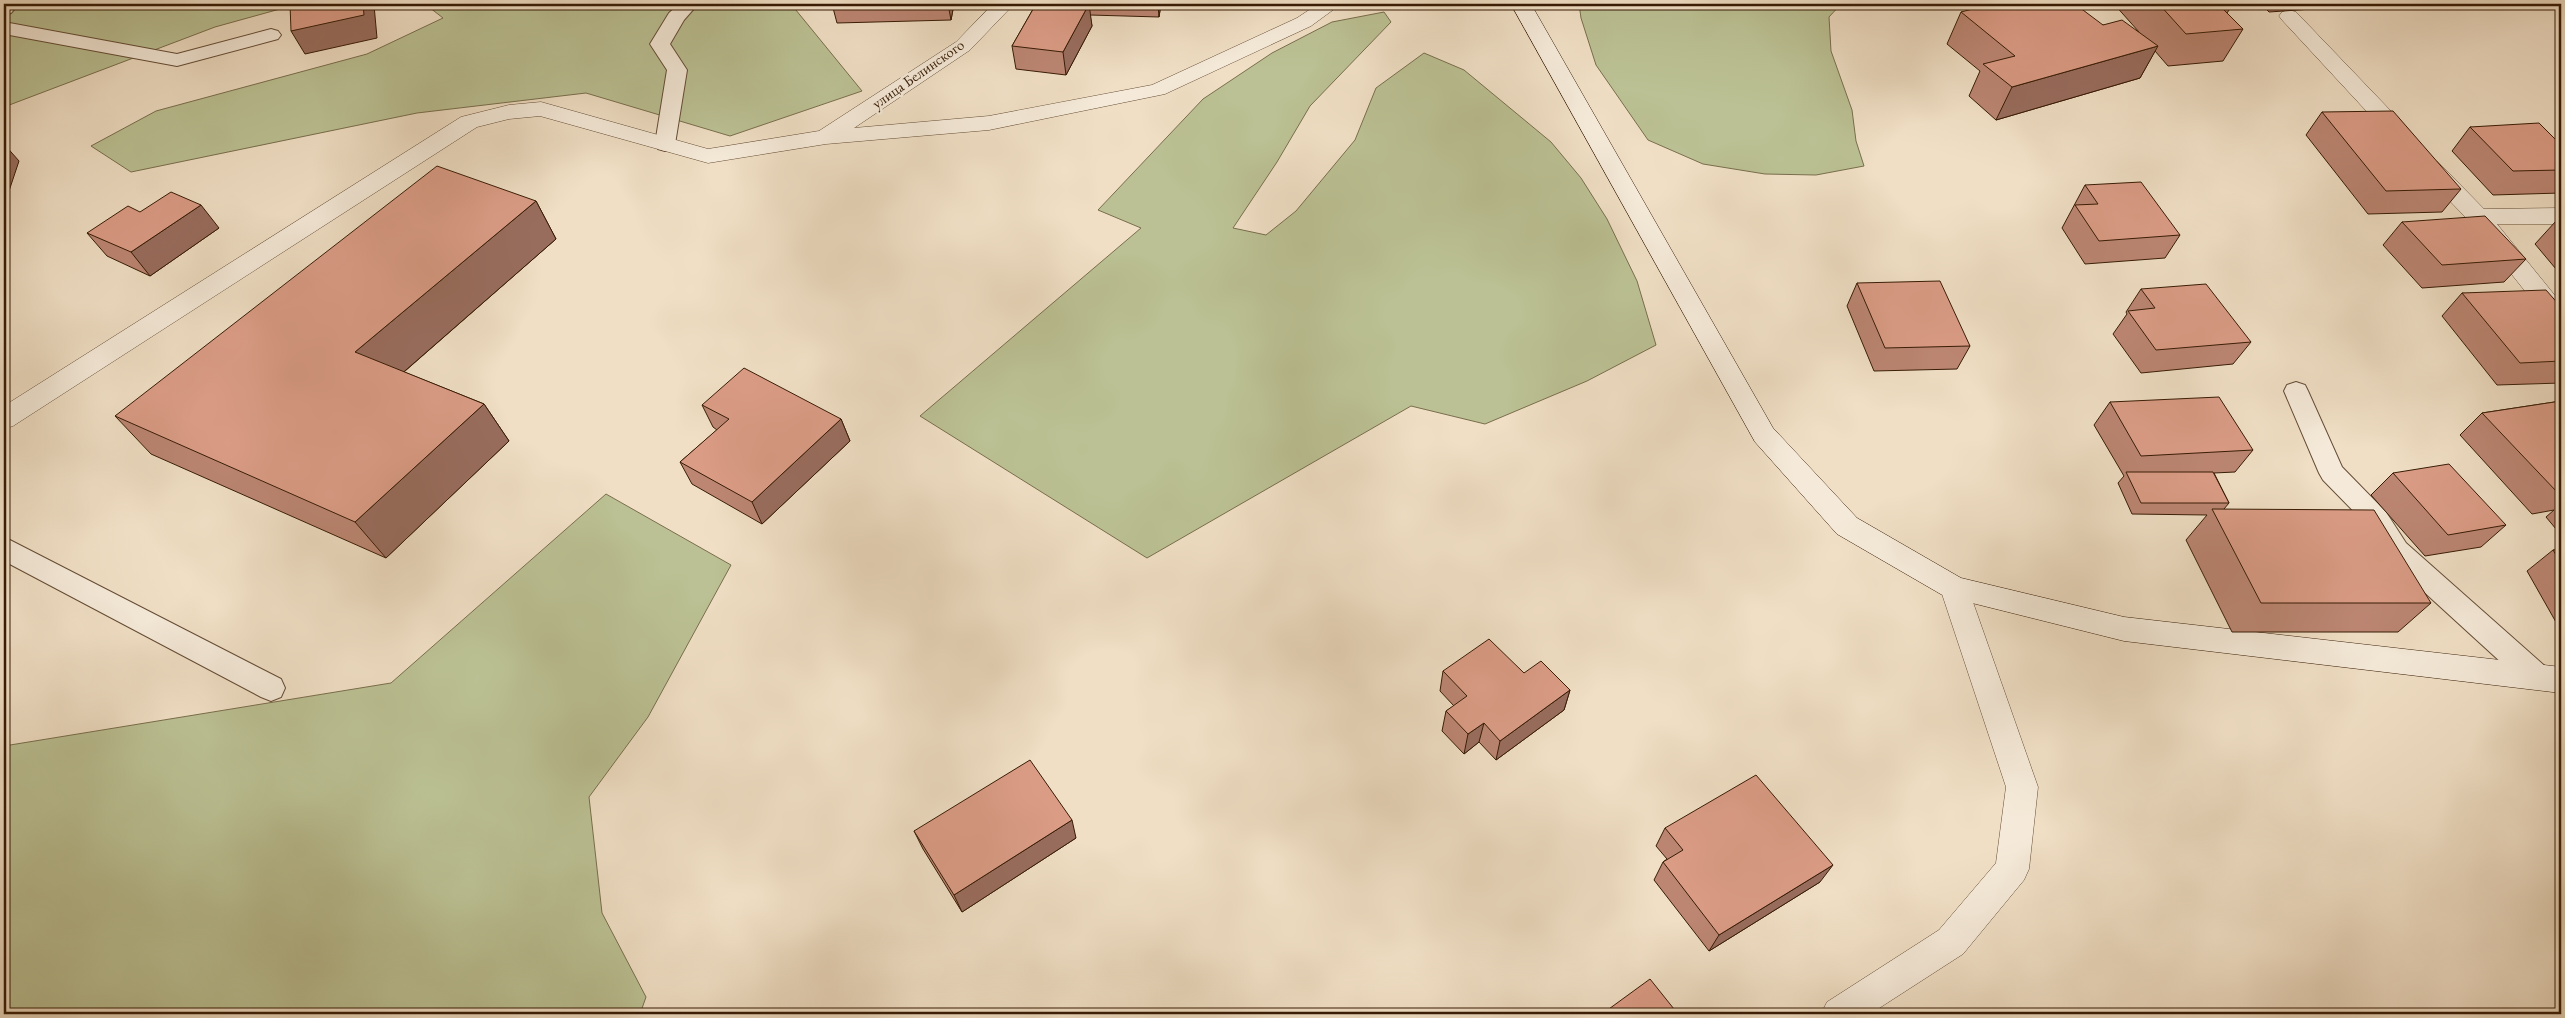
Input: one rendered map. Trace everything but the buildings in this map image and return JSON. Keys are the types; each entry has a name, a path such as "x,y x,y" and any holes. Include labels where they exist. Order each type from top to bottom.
{"street":[{"name":"улица Белинского","path":"826,137 963,46 1004,4"},
{"path":"4,419 469,122 509,112 541,109 708,156 826,137 989,123 1158,90 1304,22 1331,4"},
{"path":"1521,4 1764,435 1847,526 1954,588 2124,629 2549,679"},
{"path":"2289,16 2478,217 2561,319"},
{"path":"2478,217 2561,216"},
{"path":"1839,1014 1951,942 2012,869 2022,787 1954,588"}],"lane":[{"path":"4,9 10,4"},
{"path":"665,144 677,70 660,44 676,17 689,4"},
{"path":"4,28 177,60 271,35"},
{"path":"2296,391 2332,473 2378,519 2398,551 2549,679"},
{"path":"4,548 271,688"}],"green space":[{"path":"4,4 298,4 215,27 4,107"},
{"path":"425,4 791,4 862,91 730,136 586,93 417,113 131,172 91,146 156,111 367,54 443,18"},
{"path":"1579,4 1841,4 1829,17 1831,51 1852,110 1856,141 1864,166 1816,175 1765,174 1703,164 1648,140 1596,65 1581,18"},
{"path":"1384,12 1391,22 1310,106 1277,162 1233,228 1266,235 1296,211 1355,140 1376,88 1424,53 1464,70 1551,142 1581,178 1607,219 1637,281 1656,345 1587,381 1485,424 1411,406 1147,558 920,416 1141,228 1098,210 1203,99 1272,53 1332,22"},
{"path":"606,494 731,565 648,717 589,797 602,913 646,997 640,1014 4,1014 4,746 391,683"}]}
